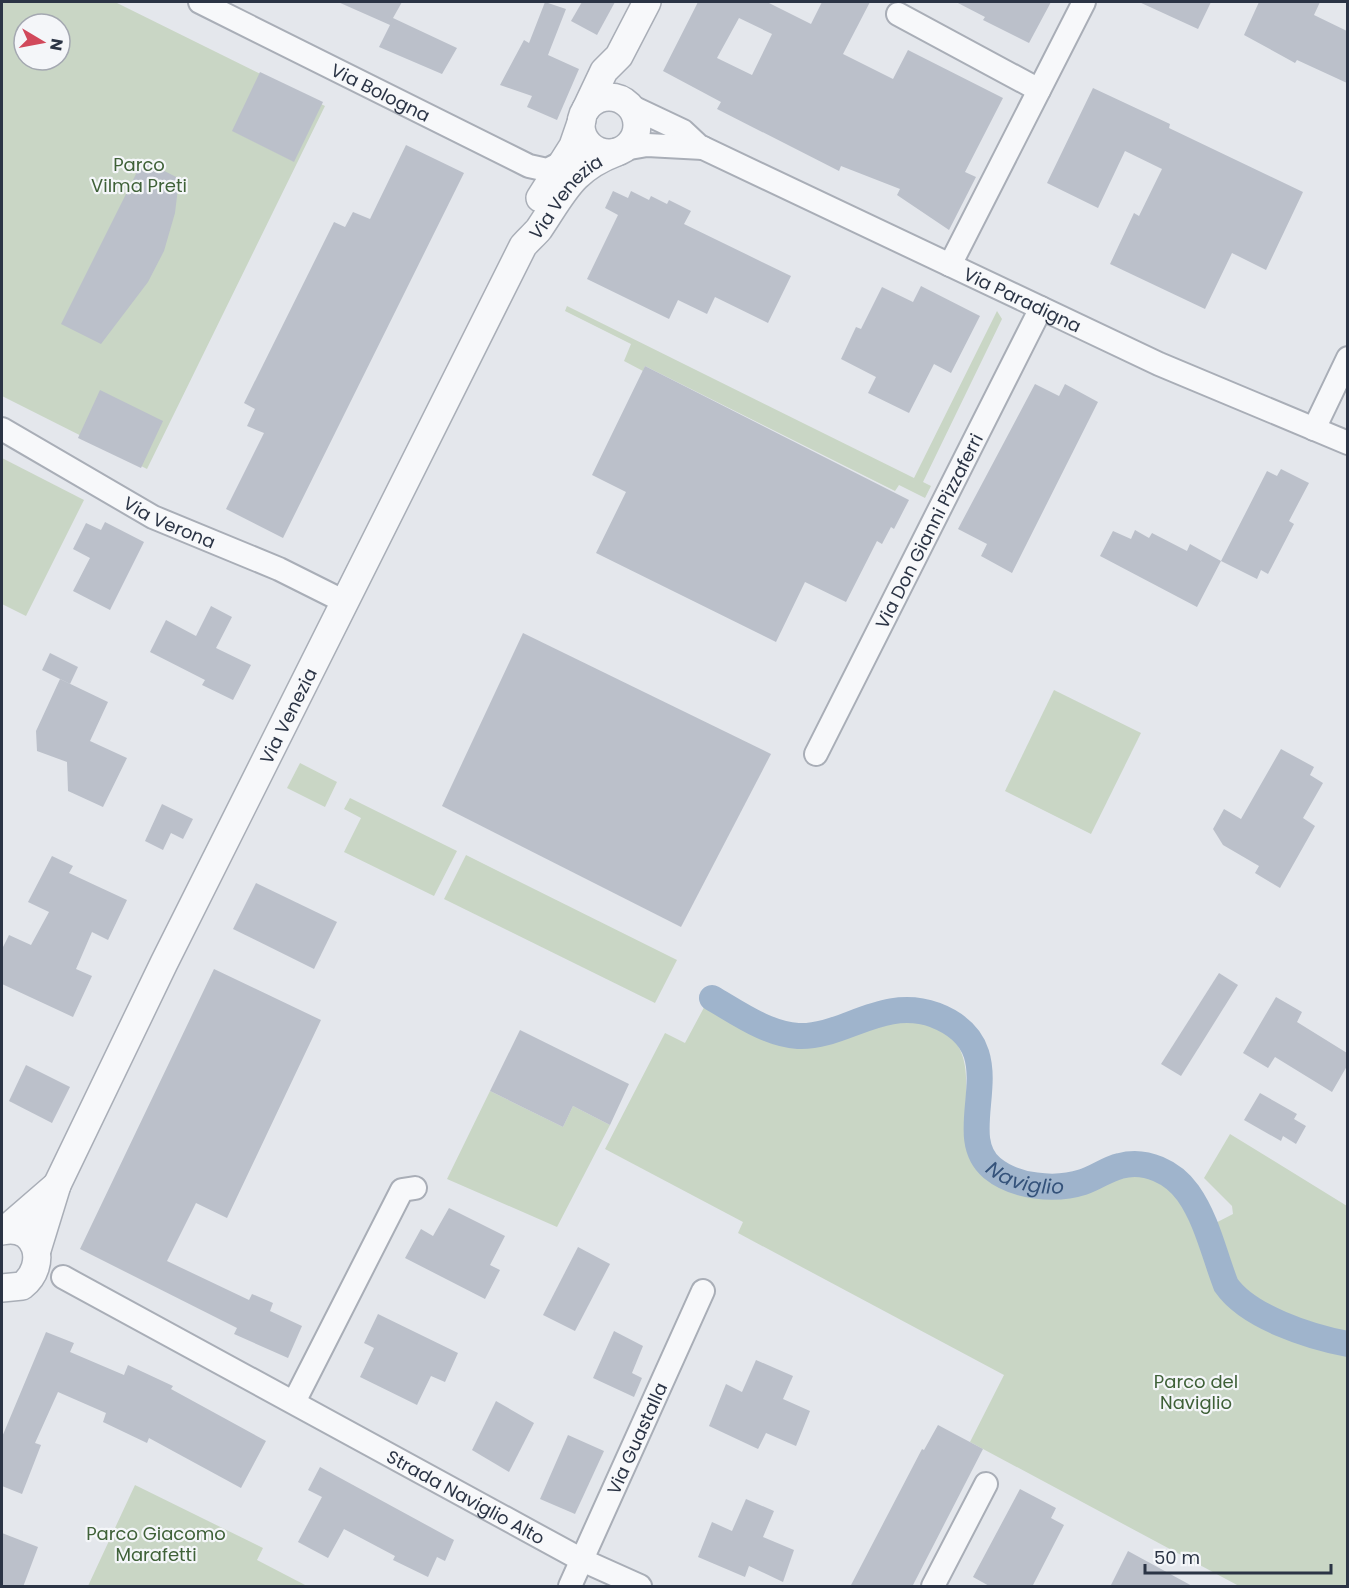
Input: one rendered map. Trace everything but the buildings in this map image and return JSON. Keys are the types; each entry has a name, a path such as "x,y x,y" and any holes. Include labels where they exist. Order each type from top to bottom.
{"street":[{"name":"Via Bologna","path":"200,2 530,166 547,170 562,162"},
{"name":"Via Venezia","path":"10,1290 30,1279 57,1185 164,963 521,249 529,217 573,146 604,71 619,56 647,2"},
{"path":"950,265 1084,2"},
{"path":"898,14 1039,90"},
{"name":"Via Venezia","path":"619,56 617,89 627,104"},
{"path":"605,98 617,99 627,104 634,114 637,127 633,140 621,151 604,153 592,147 584,137 584,115 594,102 605,98"},
{"name":"Via Paradigna","path":"627,104 683,131 703,148 1159,364 1347,443"},
{"name":"Via Paradigna","path":"621,151 655,145 703,148"},
{"name":"Via Venezia","path":"521,249 540,227 567,185 588,167 621,151"},
{"name":"Via Don Gianni Pizzaferri","path":"816,753 1041,308"},
{"path":"1314,429 1347,358"},
{"name":"Via Verona","path":"2,429 153,517 279,569 345,602"},
{"name":"Via Venezia","path":"3,1230 57,1185"},
{"path":"294,1402 402,1190 415,1188"},
{"name":"Via Venezia","path":"3,1230 24,1235 38,1255"},
{"name":"Strada Naviglio Alto","path":"38,1255 63,1277 582,1560 640,1587"},
{"path":"10,1290 63,1277"},
{"name":"Via Guastalla","path":"570,1587 703,1291"},
{"path":"933,1587 986,1484"}],"green space":[{"name":"Parco Vilma Preti","path":"2,2 115,2 325,106 147,469 2,396"},
{"path":"567,306 914,478 997,311 1002,319 923,482 931,486 925,498 899,485 895,491 645,366 643,371 624,361 631,344 565,311"},
{"path":"2,458 84,500 26,616 2,604"},
{"path":"1054,690 1141,733 1091,834 1005,791"},
{"path":"300,763 337,782 325,807 287,788"},
{"path":"350,798 457,851 434,896 344,852 361,818 344,809"},
{"path":"466,855 677,960 655,1003 444,899"},
{"name":"Parco del Naviglio","path":"708,1000 741,1025 758,1034 793,1045 812,1046 832,1043 888,1023 906,1020 926,1023 950,1036 962,1054 966,1076 965,1125 968,1149 978,1169 999,1185 1017,1192 1045,1197 1065,1196 1126,1177 1142,1175 1156,1177 1167,1182 1185,1201 1198,1232 1233,1214 1232,1206 1204,1178 1230,1134 1347,1206 1347,1586 1239,1586 970,1442 1004,1375 738,1233 743,1222 605,1149 665,1033 685,1043"},
{"path":"490,1091 563,1127 573,1106 610,1125 557,1227 447,1179"},
{"name":"Parco Giacomo Marafetti","path":"135,1485 263,1548 257,1560 307,1586 88,1586"}],"waterway":[{"name":"Naviglio","path":"712,998 764,1027 798,1036 815,1035 880,1014 898,1011 916,1011 935,1015 960,1030 974,1048 979,1068 977,1133 980,1152 992,1168 1012,1179 1048,1187 1083,1182 1115,1167 1130,1164 1149,1166 1167,1173 1182,1186 1195,1203 1226,1285 1236,1296 1249,1307 1281,1324 1298,1331 1348,1344"}]}
